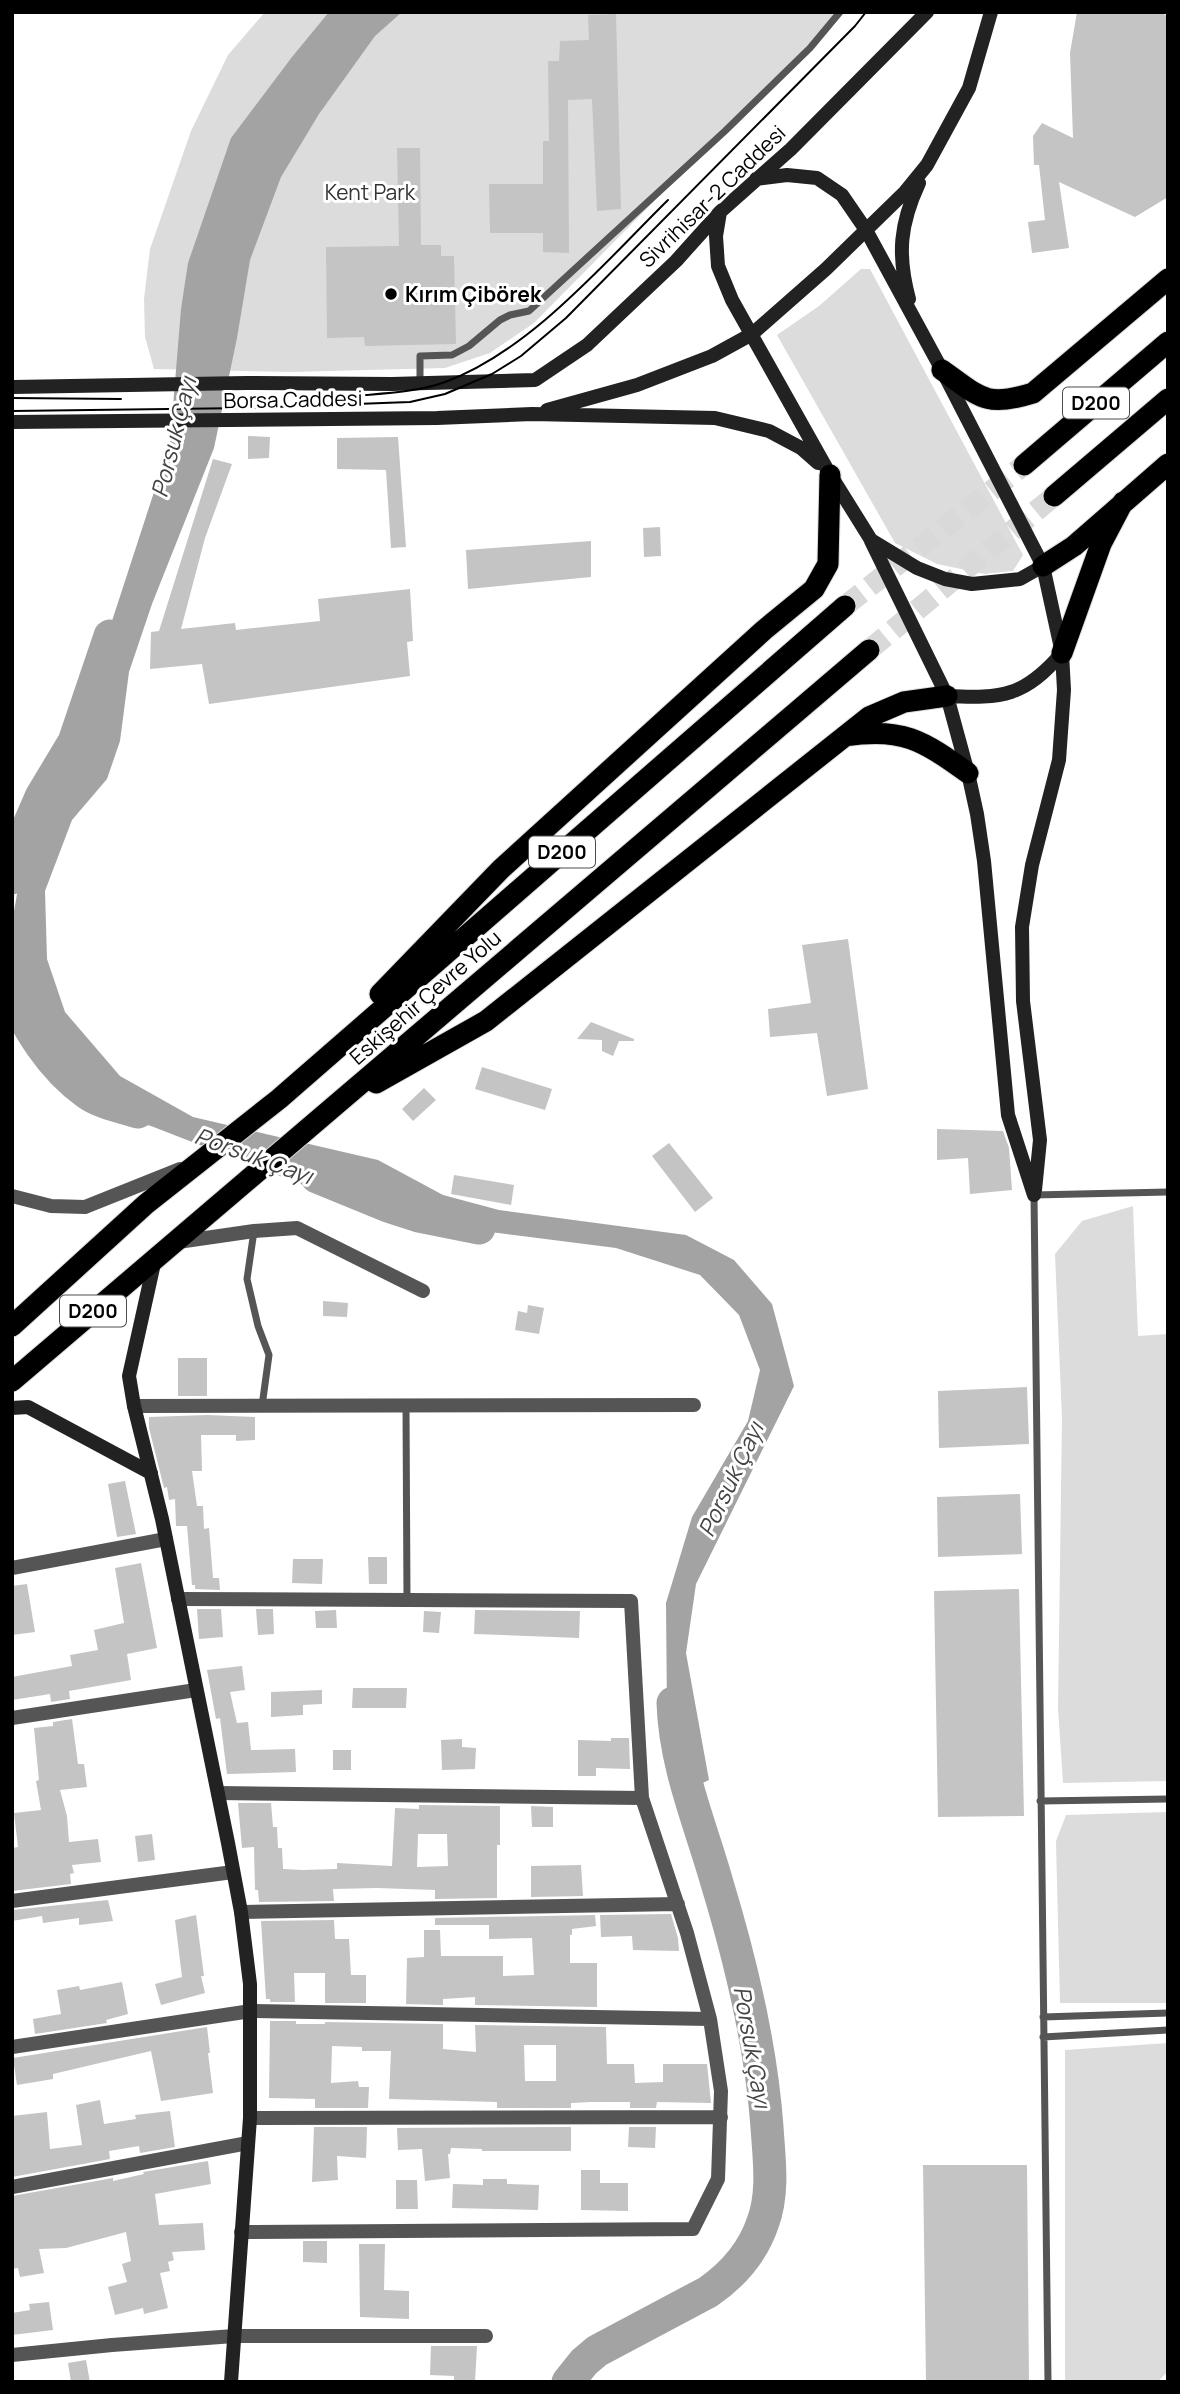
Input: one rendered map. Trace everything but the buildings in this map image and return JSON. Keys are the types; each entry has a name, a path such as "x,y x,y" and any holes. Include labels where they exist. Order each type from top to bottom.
{"highway":[{"path":"942,370 981,398 1007,401 1033,393 1168,279"},
{"name":"D200","path":"1024,465 1168,342"},
{"name":"D200","path":"1054,496 1168,399"},
{"path":"1043,566 1074,546 1168,464"},
{"path":"279,1099 501,869 764,630 814,589 828,564 830,475"},
{"path":"1062,653 1096,555 1122,502"},
{"name":"Eskişehir Çevre Yolu","path":"12,1326 146,1204 279,1099 845,606"},
{"name":"Eskişehir Çevre Yolu","path":"12,1381 869,650"},
{"path":"335,1106 486,1021 869,717 904,702 947,696"},
{"path":"843,737 874,732 905,736 936,750 968,773"}],"main road":[{"name":"Sivrihisar-2 Caddesi","path":"508,381 535,380 587,345 676,261 720,212 791,149 927,12"},
{"path":"915,324 904,279 902,239 907,209 927,165 969,88 991,12"},
{"path":"532,414 636,385 712,356 752,334 827,269 905,192 927,165"},
{"path":"756,179 787,174 817,178 842,195 866,230 942,370 1043,566 1062,653 1064,690 1059,761 1032,865 1022,927 1023,1001 1040,1140 1034,1195"},
{"path":"720,212 716,236 718,266 732,300 830,475 871,540 947,696 968,773 984,861 1009,1115 1034,1195"},
{"name":"Borsa Caddesi","path":"12,387 508,381"},
{"name":"Borsa Caddesi","path":"12,422 246,421 532,414"},
{"path":"532,414 715,418 769,430 801,448 830,475"},
{"path":"871,540 917,568 946,579 972,584 1020,579 1043,566"},
{"path":"947,696 997,695 1021,689 1042,676 1062,653"},
{"path":"156,1258 129,1376 166,1539 241,1912 251,2011 250,2118 231,2382"},
{"path":"12,1408 28,1407 151,1473"}],"street":[{"path":"12,1196 51,1206 85,1208 198,1162"},
{"path":"174,1242 297,1228 423,1291"},
{"path":"134,1406 694,1405"},
{"path":"12,1568 166,1539"},
{"path":"178,1599 631,1601 642,1798 678,1904 710,2019 722,2091 718,2179 692,2229 241,2232"},
{"path":"12,1718 195,1690"},
{"path":"218,1793 642,1798"},
{"path":"12,1901 233,1872"},
{"path":"241,1912 678,1904"},
{"path":"12,2047 251,2011 710,2019"},
{"path":"250,2118 720,2117"},
{"path":"12,2187 248,2143"},
{"path":"12,2355 234,2336 486,2336"}],"lane":[{"path":"419,384 420,356 452,355 469,346 510,314 528,310 725,131 810,48 840,12"},
{"path":"1048,2382 1034,1195 1168,1192"},
{"path":"254,1231 247,1279 258,1326 269,1355 261,1406"},
{"path":"406,1405 407,1600"},
{"path":"1040,1801 1168,1798"},
{"path":"1043,2017 1168,2013"},
{"path":"1043,2037 1168,2031"}],"green space":[{"name":"Kent Park","path":"265,12 841,12 534,323 490,353 445,368 291,372 154,369 145,337 144,299 150,249 191,131 228,55"},
{"path":"861,269 870,269 1023,555 1013,571 985,574 937,564 895,543 777,335 819,306"},
{"path":"1133,1206 1138,1336 1168,1334 1168,1781 1063,1783 1058,1708 1062,1418 1055,1254 1082,1221"},
{"path":"1168,1812 1168,2003 1060,2003 1056,1841 1066,1815"},
{"path":"1168,2043 1168,2371 1158,2382 1065,2382 1065,2050"}],"water":[{"path":"329,12 402,12 375,36 319,114 281,177 250,260 214,448 152,604 129,672 120,741 107,779 72,820 45,891 47,959 65,1012 120,1076 193,1117 378,1160 443,1195 499,1210 686,1235 734,1260 772,1304 794,1386 696,1584 686,1653 709,1780 690,1789 667,1714 666,1603 692,1517 748,1421 760,1370 739,1315 700,1275 616,1248 451,1227 395,1200 311,1188 151,1126 117,1116 68,1072 24,998 12,965 12,923 32,807 89,740 96,670 170,443 181,309 188,263 231,138"}],"waterway":[{"name":"Porsuk Çayı","path":"12,878 28,827 41,797 74,742 110,636"},
{"name":"Porsuk Çayı","path":"12,987 32,1031 63,1072 93,1096 138,1112"},
{"name":"Porsuk Çayı","path":"317,1177 419,1216 479,1228"},
{"name":"Porsuk Çayı","path":"568,2382 597,2351 708,2292 726,2278 754,2243 769,2199 767,2127 755,2034 734,1943 683,1772 673,1703"}],"tunnel":[{"path":"845,606 1024,465"},
{"path":"869,650 1054,496"}],"tram line":[{"path":"12,411 247,408 410,402 445,394 492,374 521,356 566,318 866,12"},
{"path":"366,395 436,385 476,368 507,349 565,303 668,200"},
{"path":"12,398 121,399"}],"place":[{"name":"Kırım Çibörek","path":"391,294"}]}
